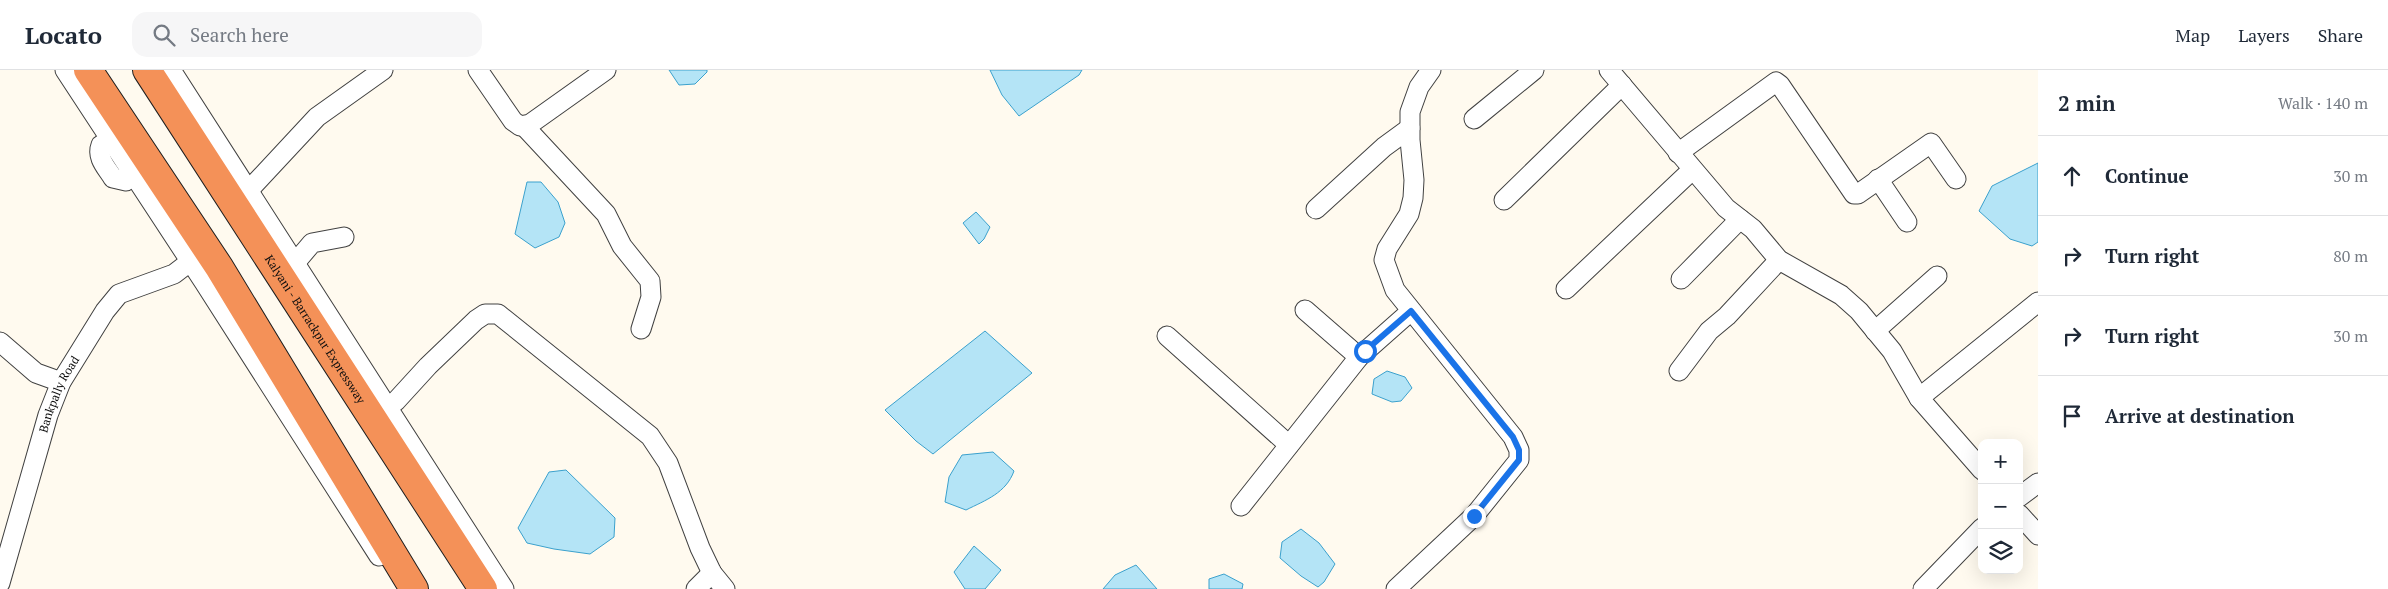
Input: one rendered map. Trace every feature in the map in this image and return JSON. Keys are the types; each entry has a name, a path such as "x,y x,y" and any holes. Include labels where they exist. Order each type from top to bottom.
{"highway":[{"path":"88,70 219,267 414,589"},
{"name":"Kalyani - Barrackpur Expressway","path":"146,70 483,589"}],"street":[{"path":"65,70 191,261 400,589"},
{"path":"171,70 504,589"},
{"path":"248,191 318,117 383,70"},
{"path":"478,70 513,121 524,126 606,214 622,246 650,281 651,297 641,329"},
{"path":"524,126 606,70"},
{"path":"1396,589 1474,516 1519,460 1519,450 1513,437 1395,290 1384,260 1388,249 1409,214 1413,198 1414,180 1410,112 1419,87 1431,70"},
{"path":"1474,119 1534,70"},
{"path":"1504,200 1620,76 1678,153 1726,208 1753,228 1779,260 1841,295 1859,311 1892,351 1919,398 1978,465"},
{"path":"1678,153 1776,82 1780,84 1851,191 1858,194 1931,143 1956,179"},
{"path":"1316,209 1384,147 1410,128"},
{"path":"1566,289 1692,170"},
{"path":"1878,179 1907,222"},
{"path":"1680,279 1740,219"},
{"path":"295,264 312,243 344,236"},
{"path":"1679,372 1709,330 1729,314 1779,260"},
{"name":"Bankpally Road","path":"0,583 7,537 48,414 61,382 105,311 119,294 174,274 191,261"},
{"path":"1875,331 1937,276"},
{"path":"1919,398 2038,302"},
{"path":"1305,310 1359,357"},
{"path":"1241,506 1359,357 1411,311"},
{"path":"387,408 396,402 428,366 476,320 485,314 498,314 650,436 668,463 700,548 712,573 725,589"},
{"path":"1167,336 1289,444"},
{"path":"0,342 36,373 61,382"},
{"path":"2023,494 2038,484"},
{"path":"2023,518 2038,535"},
{"path":"1923,589 1981,529"},
{"path":"696,589 712,573"}],"water":[{"path":"669,70 707,70 707,72 695,84 679,85"},
{"path":"990,70 1082,70 1079,75 1019,116 1002,95"},
{"path":"2038,163 2038,242 2032,246 2010,239 1979,211 1992,186"},
{"path":"527,182 541,182 558,202 565,223 559,237 535,248 515,234"},
{"path":"976,212 990,227 979,244 963,223"},
{"path":"985,331 1032,373 933,454 916,441 885,410"},
{"path":"1387,371 1405,377 1412,388 1401,401 1392,402 1372,394 1374,379"},
{"path":"993,452 1014,471 1006,485 994,495 966,510 945,502 949,477 962,455"},
{"path":"566,470 615,518 614,537 590,554 527,543 518,528 549,472"},
{"path":"1301,529 1319,543 1335,564 1324,582 1318,587 1301,576 1280,558 1282,542"},
{"path":"974,546 1001,570 985,589 965,589 954,572"},
{"path":"1136,565 1157,589 1103,589 1115,575"},
{"path":"1224,574 1243,584 1242,589 1209,589 1209,579"}],"route":[{"path":"1365,351 1411,311 1513,437 1519,450 1519,460 1474,516"}]}
